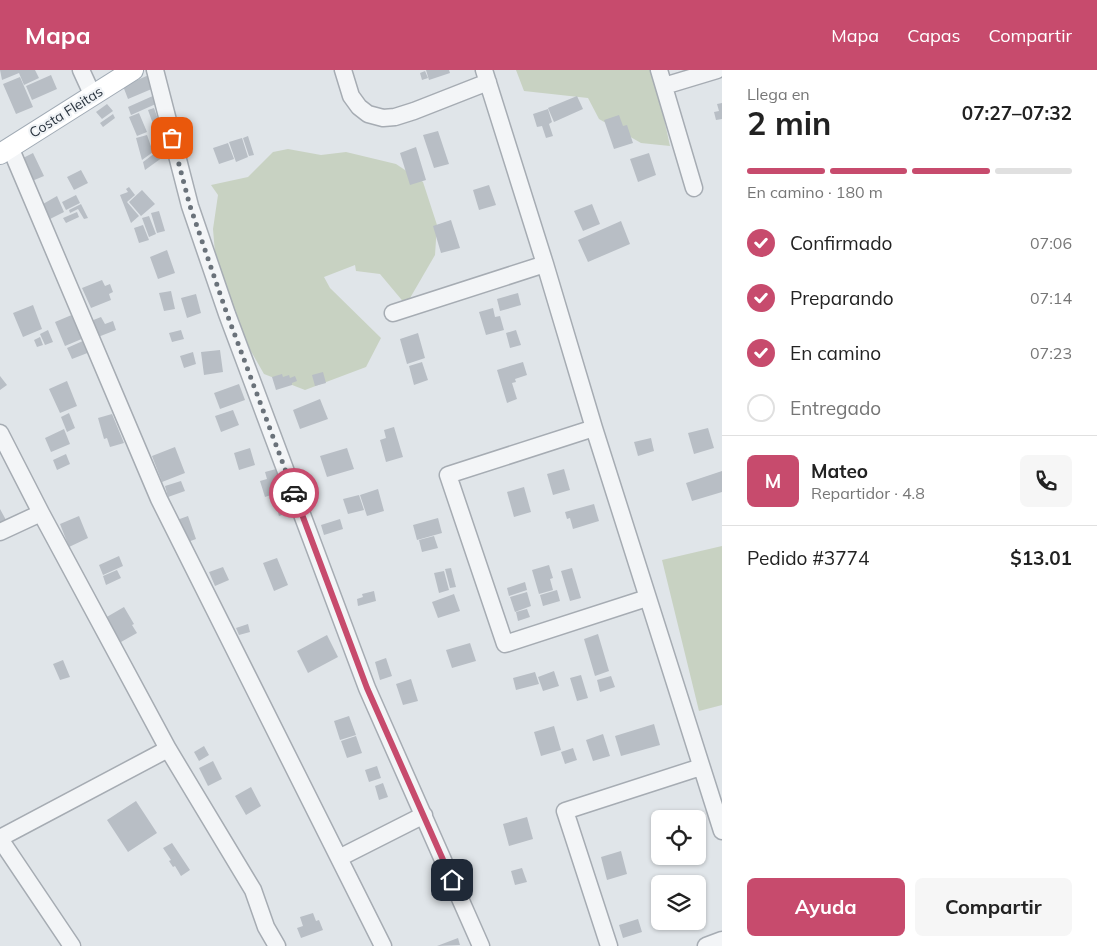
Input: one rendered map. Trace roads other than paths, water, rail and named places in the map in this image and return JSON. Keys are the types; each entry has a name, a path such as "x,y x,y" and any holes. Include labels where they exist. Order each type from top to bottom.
{"main road":[{"name":"Costa Fleitas","path":"5,150 133,70"}],"street":[{"path":"81,70 92,94"},
{"path":"154,70 190,206 227,314 367,688 481,946"},
{"path":"343,70 351,96 359,107 368,114 383,118 395,117 414,111 486,76 647,598 722,831"},
{"path":"694,188 662,78 717,70"},
{"path":"5,150 159,499 383,946"},
{"path":"393,313 545,264"},
{"path":"594,428 448,475 505,644 647,598"},
{"path":"0,433 168,749 253,890 266,927 277,946"},
{"path":"0,532 41,513"},
{"path":"72,946 0,839 168,749"},
{"path":"609,946 565,810 701,767"},
{"path":"339,858 424,814"},
{"path":"706,946 722,940"}]}
